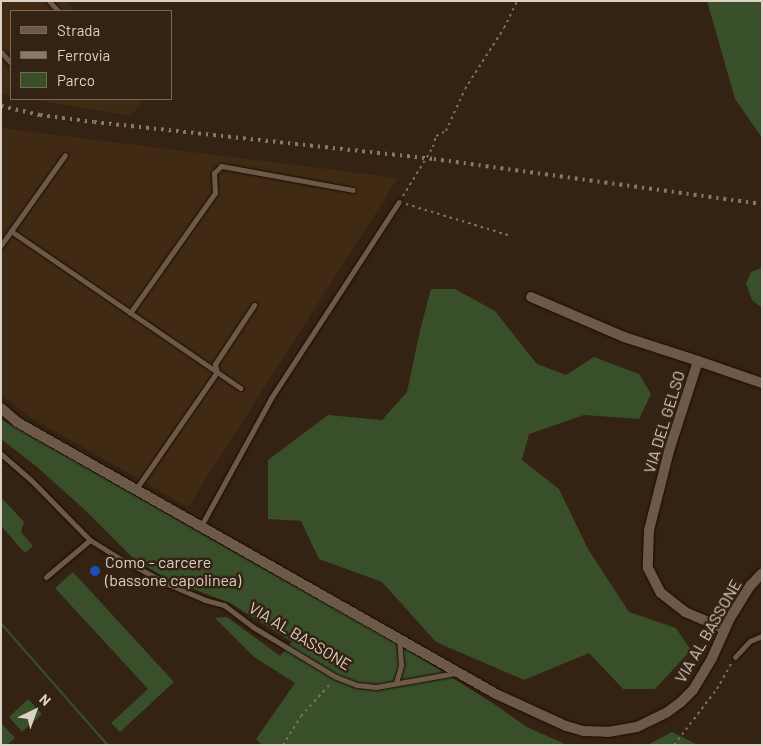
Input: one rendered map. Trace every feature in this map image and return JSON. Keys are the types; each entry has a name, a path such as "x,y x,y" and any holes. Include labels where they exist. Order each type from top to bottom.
{"street":[{"name":"VIA DEL GELSO","path":"531,297 624,337 698,361 669,451 649,530 648,568 661,593 679,607 725,629"},
{"path":"698,361 762,383"},
{"name":"VIA AL BASSONE","path":"1,408 17,422 496,694 566,726 584,731 608,732 637,727 666,713 680,702 693,690 712,658 725,629 751,585 762,573"}],"lane":[{"path":"1,52 10,62"},
{"path":"1,244 65,155"},
{"path":"130,313 215,193 214,173 220,166 353,190"},
{"path":"201,526 271,398 399,202"},
{"path":"11,231 240,388"},
{"path":"217,372 214,364 254,305"},
{"path":"136,490 217,372"},
{"name":"VIA AL BASSONE","path":"1,454 31,480 90,540 117,557 170,585 205,600 224,605 254,627 336,677 366,686 459,673"},
{"path":"46,577 90,540"},
{"path":"735,657 750,641 762,636"},
{"path":"396,683 401,666 399,639"}],"path":[{"path":"511,236 399,202 433,148 436,136 446,132 466,89 504,28 517,1"},
{"path":"674,745 717,689 735,657"},
{"path":"283,745 301,716 336,677"}],"shaded area":[{"path":"1,1 65,1 73,10 10,10 10,95 1,93"},
{"path":"35,100 144,100 130,116"},
{"path":"1,128 398,178 188,507 25,414 1,394"}],"green space":[{"path":"707,1 762,1 762,138 735,99"},
{"path":"762,268 762,308 752,300 746,283 751,272"},
{"path":"431,289 455,289 495,311 537,364 566,375 594,357 639,374 651,394 639,419 584,415 529,434 522,460 559,489 588,549 629,612 676,628 691,650 655,689 623,689 589,653 524,680 436,642 382,582 319,559 301,521 268,519 268,460 328,415 382,420 407,392"},
{"path":"1,419 387,637 491,702 527,727 567,745 262,745 256,739 295,683 254,657 215,618 227,617 280,656 292,642 230,603 169,580 135,560 86,511 36,466 1,439"},
{"path":"1,497 24,522 21,532 33,546 25,553 1,526"},
{"path":"73,572 174,682 120,732 111,723 148,689 55,588"},
{"path":"1,622 109,745 106,745 1,625"},
{"path":"28,699 42,714 22,732 9,717"},
{"path":"1,723 15,738 7,745 1,745"},
{"path":"672,732 698,745 647,745"}],"railway":[{"path":"1,106 40,115 94,122 434,159 762,204"}],"place":[{"name":"Como - carcere (bassone capolinea)","path":"95,571"}]}
